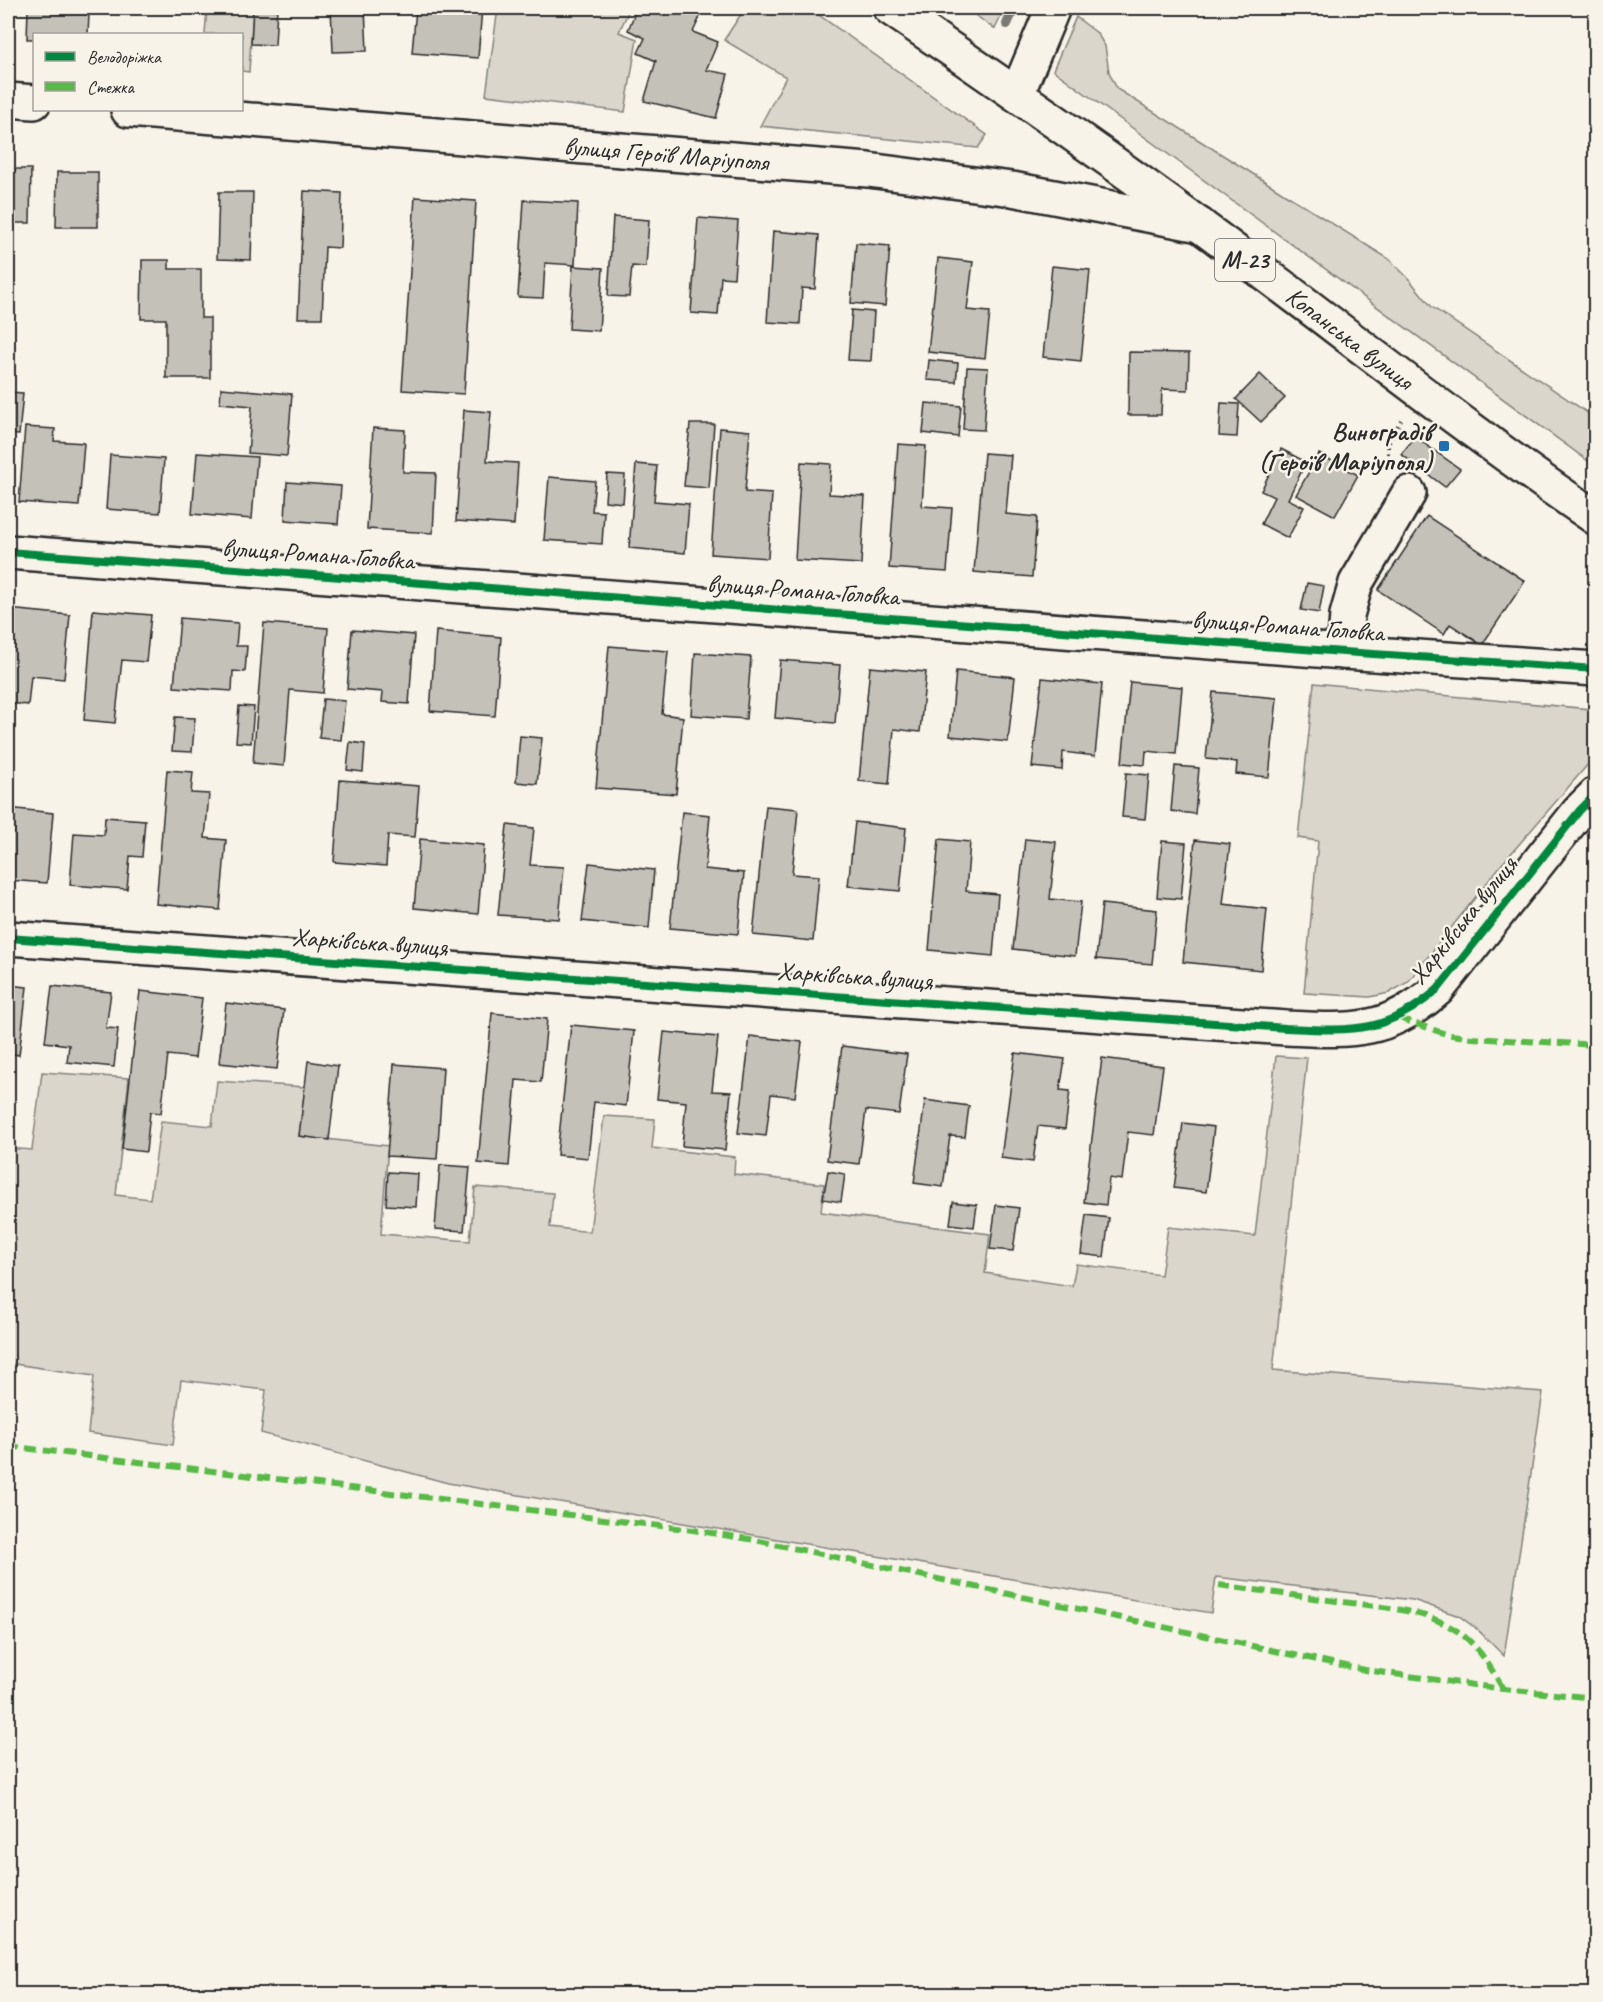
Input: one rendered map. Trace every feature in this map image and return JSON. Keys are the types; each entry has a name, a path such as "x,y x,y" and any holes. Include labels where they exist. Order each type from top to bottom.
{"main road":[{"name":"Копанська вулиця","path":"891,8 1017,94 1200,225 1422,394 1596,518"},
{"path":"1017,94 1053,8"},
{"path":"8,100 33,102"},
{"name":"вулиця Героїв Маріуполя","path":"140,111 868,170 1012,189 1200,225"},
{"path":"1344,652 1347,615 1356,583 1409,493"},
{"name":"вулиця Романа Головка","path":"8,552 1592,671"},
{"name":"Харківська вулиця","path":"8,938 1274,1027 1350,1029 1373,1026 1399,1018 1419,1006 1438,988 1573,819 1596,794"}],"path":[{"path":"1409,493 1394,478 1388,466 1388,444 1395,429 1422,394"}],"shaded area":[{"path":"207,8 253,8 249,72 243,71 243,33 205,33"},
{"path":"498,8 630,8 619,32 637,39 625,112 486,95"},
{"path":"745,8 809,8 987,135 978,148 760,126 786,77 724,40"},
{"path":"965,8 1005,8 995,29"},
{"path":"1076,17 1097,33 1105,46 1109,72 1117,89 1389,259 1432,307 1595,418 1595,466 1053,70"},
{"path":"1314,683 1590,709 1590,762 1502,864 1408,982 1389,993 1370,997 1304,993 1318,841 1298,838"},
{"path":"1276,1056 1307,1058 1273,1370 1543,1392 1504,1656 1478,1630 1459,1616 1413,1600 1216,1577 1211,1613 448,1483 261,1433 266,1390 181,1380 173,1445 88,1433 94,1376 8,1363 8,1148 32,1150 42,1072 129,1078 116,1195 150,1199 161,1121 212,1126 217,1081 305,1087 299,1136 388,1146 381,1234 470,1241 475,1187 553,1193 550,1227 590,1232 604,1116 655,1119 652,1148 735,1157 734,1174 824,1184 821,1212 990,1234 985,1273 1072,1286 1076,1264 1161,1275 1168,1227 1255,1236"}],"building":[{"path":"28,8 52,8 51,13 89,14 88,33 33,33 33,39 27,39"},
{"path":"253,8 277,8 275,45 251,44"},
{"path":"331,8 365,8 367,51 333,52"},
{"path":"416,8 482,8 478,58 412,53"},
{"path":"637,8 704,8 693,32 718,42 706,70 728,74 716,118 644,101 656,61 638,53 645,38 628,30"},
{"path":"8,169 31,169 30,223 8,223"},
{"path":"57,172 98,172 98,227 56,227"},
{"path":"304,191 342,193 340,248 325,247 322,318 298,318"},
{"path":"219,192 253,192 251,260 217,259"},
{"path":"415,197 476,201 464,394 402,390"},
{"path":"524,200 578,203 575,265 545,263 543,298 518,297"},
{"path":"613,217 649,220 646,267 632,266 629,297 608,296"},
{"path":"698,218 738,221 734,278 721,277 718,315 691,313"},
{"path":"773,231 819,235 815,289 802,288 800,324 767,322"},
{"path":"856,243 890,246 885,306 851,303"},
{"path":"938,258 973,262 967,310 990,312 985,358 928,352"},
{"path":"142,260 169,260 169,269 201,269 201,318 210,318 210,378 166,378 166,319 141,319"},
{"path":"573,266 603,268 599,331 569,329"},
{"path":"1052,266 1090,270 1081,361 1043,357"},
{"path":"852,310 874,312 871,361 848,360"},
{"path":"1129,352 1189,353 1188,390 1162,389 1161,415 1128,415"},
{"path":"929,360 958,363 956,382 927,380"},
{"path":"967,367 988,368 984,430 963,429"},
{"path":"1260,374 1285,398 1261,422 1236,399"},
{"path":"221,388 292,394 287,456 248,453 252,406 220,403"},
{"path":"8,392 23,393 19,435 8,434"},
{"path":"926,403 961,406 958,437 923,433"},
{"path":"1221,403 1239,404 1237,437 1219,436"},
{"path":"464,410 491,412 487,461 518,463 514,525 456,521"},
{"path":"690,424 714,424 709,488 684,486"},
{"path":"25,427 55,429 54,441 84,443 79,506 19,502"},
{"path":"373,428 405,430 403,472 436,473 433,533 367,529"},
{"path":"720,428 750,431 745,492 772,494 768,558 711,554"},
{"path":"1415,437 1460,469 1445,487 1401,454"},
{"path":"898,444 926,446 922,506 952,508 947,572 889,568"},
{"path":"1281,449 1306,462 1288,499 1304,507 1288,538 1261,524 1274,497 1261,491"},
{"path":"197,453 257,457 252,519 192,514"},
{"path":"984,453 1011,455 1006,514 1037,517 1032,577 974,572"},
{"path":"1319,454 1358,475 1335,516 1296,495"},
{"path":"110,455 164,459 160,513 106,509"},
{"path":"801,462 831,464 829,494 865,496 861,564 795,560"},
{"path":"636,464 657,466 654,501 689,504 685,553 629,548"},
{"path":"607,474 625,475 623,503 605,501"},
{"path":"549,477 595,481 592,511 604,512 602,544 544,540"},
{"path":"287,482 341,486 338,524 285,520"},
{"path":"1427,516 1525,581 1482,645 1450,624 1444,634 1378,590"},
{"path":"1307,583 1324,586 1319,613 1301,610"},
{"path":"8,609 70,615 64,679 31,676 28,705 8,703"},
{"path":"93,610 151,615 146,662 122,660 115,723 84,720"},
{"path":"180,618 238,623 236,646 247,646 245,672 233,671 232,691 174,687"},
{"path":"264,623 328,628 323,693 290,690 284,766 253,763"},
{"path":"352,630 414,635 409,704 382,702 383,692 347,689"},
{"path":"436,631 501,637 495,716 430,711"},
{"path":"609,646 668,651 662,714 683,717 676,794 596,788"},
{"path":"695,653 751,657 746,719 691,715"},
{"path":"780,660 840,665 835,723 775,718"},
{"path":"870,667 926,672 920,732 894,729 889,784 859,781"},
{"path":"956,671 1015,677 1008,742 950,736"},
{"path":"1042,678 1102,684 1095,756 1063,752 1062,770 1032,767"},
{"path":"1130,682 1182,687 1176,754 1146,751 1145,765 1122,763"},
{"path":"1213,692 1277,698 1269,777 1236,774 1237,762 1206,759"},
{"path":"323,699 345,701 341,740 319,738"},
{"path":"239,706 254,707 251,743 236,742"},
{"path":"175,717 195,718 192,752 172,751"},
{"path":"520,736 542,738 537,784 516,782"},
{"path":"350,742 365,744 363,772 347,770"},
{"path":"1175,766 1199,768 1195,814 1171,811"},
{"path":"167,770 193,772 191,793 209,794 205,838 226,840 220,910 156,904"},
{"path":"1126,773 1149,775 1145,819 1122,817"},
{"path":"340,780 419,786 415,837 388,835 386,866 334,862"},
{"path":"766,806 798,809 792,874 819,876 813,941 753,935"},
{"path":"8,808 53,813 47,883 8,880"},
{"path":"682,812 710,815 705,869 744,873 738,934 670,928"},
{"path":"105,817 145,820 142,857 130,856 127,889 70,885 74,833 104,835"},
{"path":"855,822 906,828 900,891 848,886"},
{"path":"507,825 534,828 530,865 564,867 559,919 498,915"},
{"path":"420,839 484,845 478,914 414,908"},
{"path":"939,839 970,842 966,891 998,894 993,956 929,950"},
{"path":"1025,839 1056,842 1050,899 1081,902 1075,956 1013,949"},
{"path":"1195,840 1230,844 1223,904 1267,909 1261,970 1183,962"},
{"path":"1162,841 1186,843 1181,899 1157,897"},
{"path":"589,863 654,870 649,928 582,921"},
{"path":"1102,904 1157,910 1152,964 1096,959"},
{"path":"8,985 27,987 19,1055 8,1053"},
{"path":"52,986 111,992 106,1028 118,1029 114,1067 67,1062 69,1045 45,1042"},
{"path":"140,991 202,998 195,1058 168,1055 161,1113 150,1112 146,1152 122,1149"},
{"path":"226,1003 284,1010 277,1069 219,1063"},
{"path":"492,1013 547,1019 541,1082 516,1080 509,1166 478,1163"},
{"path":"571,1025 634,1031 626,1106 594,1102 588,1158 557,1155"},
{"path":"664,1032 718,1037 712,1091 731,1092 725,1150 682,1146 686,1102 657,1099"},
{"path":"750,1036 802,1042 795,1097 771,1094 766,1136 738,1133"},
{"path":"842,1046 907,1054 899,1114 866,1110 859,1164 827,1160"},
{"path":"1015,1053 1065,1059 1060,1090 1070,1091 1065,1129 1038,1126 1033,1162 1001,1158"},
{"path":"1102,1058 1163,1066 1154,1135 1128,1132 1122,1180 1109,1178 1106,1205 1084,1202"},
{"path":"308,1061 338,1066 329,1140 299,1136"},
{"path":"394,1064 443,1068 437,1159 387,1156"},
{"path":"925,1100 969,1106 965,1137 950,1136 943,1187 914,1183"},
{"path":"1183,1123 1214,1127 1206,1192 1174,1188"},
{"path":"440,1165 470,1167 464,1231 435,1229"},
{"path":"828,1171 845,1174 841,1202 823,1199"},
{"path":"388,1172 418,1174 416,1207 386,1205"},
{"path":"953,1202 977,1205 974,1227 950,1224"},
{"path":"996,1205 1019,1208 1013,1251 990,1249"},
{"path":"1086,1215 1109,1218 1104,1257 1081,1254"}],"waterway":[{"path":"1007,24 1014,8"}],"marked path":[{"path":"1399,1018 1446,1034 1472,1038 1596,1045"},
{"path":"8,1446 693,1530 755,1540 1365,1670 1503,1689 1596,1698"},
{"path":"1219,1585 1386,1607 1442,1622 1470,1641 1488,1664 1503,1689"}],"cycle path":[{"path":"8,552 1596,669"},
{"path":"8,938 1286,1028 1349,1029 1385,1022 1419,1004 1438,989 1580,810 1596,794"}],"place":[{"name":"Виноградів (Героїв Маріуполя)","path":"1444,446"}]}
